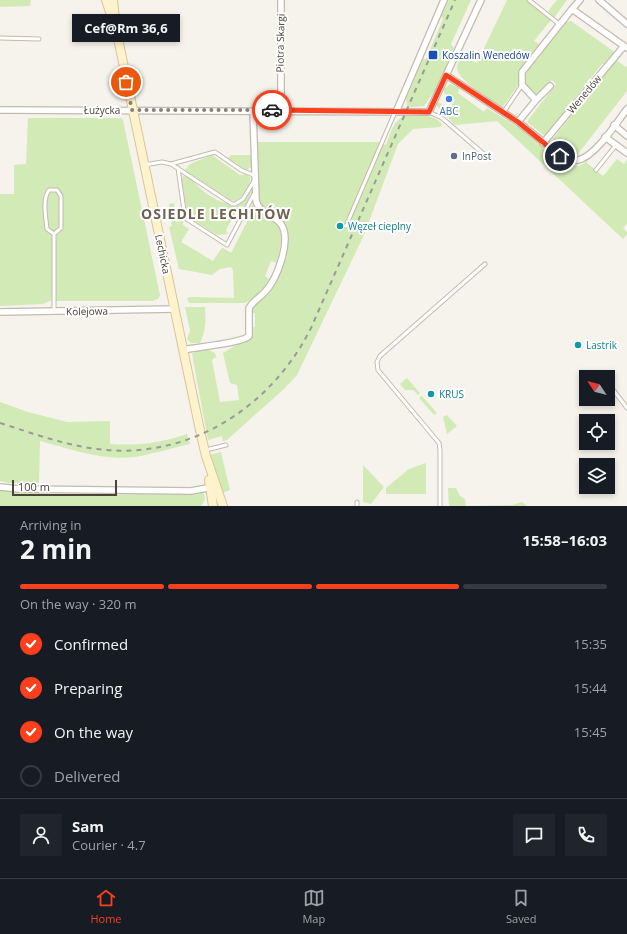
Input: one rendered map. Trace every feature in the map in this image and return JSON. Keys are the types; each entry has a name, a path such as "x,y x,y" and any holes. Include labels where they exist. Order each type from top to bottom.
{"street":[{"name":"Lechicka","path":"106,0 116,29"},
{"name":"Lechicka","path":"113,0 116,29 132,110 213,487 213,506"},
{"name":"Piotra Skargi","path":"281,0 281,110"},
{"path":"396,111 444,0"},
{"path":"429,112 481,0"},
{"path":"536,100 522,85 522,72 559,24 580,0"},
{"path":"599,0 627,24"},
{"name":"Wenedów","path":"544,143 625,47 572,9"},
{"path":"446,75 502,113 518,122 560,156 577,161 590,154 627,109"},
{"path":"518,122 550,86"},
{"name":"Łużycka","path":"0,110 281,110 429,112"},
{"path":"183,350 210,344 241,341 249,336 249,308 265,292 283,255 285,238 281,224 257,205 253,111"},
{"path":"614,125 627,136"},
{"path":"605,137 627,153"},
{"name":"Kolejowa","path":"0,312 174,309"},
{"path":"0,487 19,489 191,491 213,487"},
{"name":"Lechicka","path":"213,487 223,506"}],"lane":[{"path":"529,0 559,24"},
{"path":"0,38 40,39"},
{"path":"502,113 522,85"},
{"path":"346,226 396,111"},
{"path":"429,112 442,118 486,156"},
{"path":"596,170 616,145"},
{"path":"144,165 162,162 171,164 228,202 235,204 243,199 256,176 240,170 215,152 171,164"},
{"path":"178,168 185,218 227,245 256,188"},
{"path":"54,234 47,229 46,195 49,190 57,190 61,196 61,228 54,234 54,311"},
{"path":"440,506 439,443 378,370 378,362 380,356 485,264"},
{"path":"615,392 627,408"},
{"path":"205,453 226,444"}],"green space":[{"path":"0,0 31,0 30,6 0,7"},
{"path":"448,0 471,0 451,44 454,48 438,86 424,106 407,106 406,99 423,59 426,59 443,19 441,17"},
{"path":"507,0 526,0 551,20 534,41 539,44 518,71 518,85 502,108 468,84 458,72 457,67 461,56 477,63"},
{"path":"557,0 567,0 554,18 548,11"},
{"path":"571,21 616,53 607,64 602,64 545,136 528,123 528,120 556,84 552,80 540,94 536,95 527,86 524,76 563,23"},
{"path":"616,60 626,67 627,66 627,91 577,155 564,152 551,141"},
{"path":"450,84 459,88 458,93 484,112 487,108 521,129 564,163 579,166 588,161 587,163 603,176 617,159 624,164 627,160 627,224 623,228 627,232 627,235 623,239 497,121 455,125 436,105 438,102 450,108 455,100 444,93 444,89"},
{"path":"407,115 421,115 435,118 442,124 441,127 413,129 398,144 364,235 297,375 284,389 227,440 223,441 222,436 208,440 192,354 207,349 215,353 216,357 212,360 220,402 239,400 237,385 230,383 223,353 250,337 250,328 255,327 255,313 251,313 252,306 268,295 287,257 286,224 262,208 259,203 257,142 378,142 386,145 391,131 396,123 402,117"},
{"path":"28,118 121,118 123,120 160,295 158,299 152,301 50,301 43,304 0,306 0,194 14,194 14,165 26,164"},
{"path":"212,155 240,175 246,174 250,177 246,191 235,201 230,200 185,170 190,164"},
{"path":"231,155 252,155 251,167 247,170 244,169 228,158"},
{"path":"183,176 191,179 211,197 233,205 252,191 245,207 239,206 226,230 228,234 217,235 188,217 181,180"},
{"path":"254,201 263,215 274,222 281,234 276,263 271,261 265,276 269,279 261,293 245,303 189,303 187,298 191,297 234,298 233,271 231,267 220,269 212,275 179,269 169,227 172,226 171,217 167,217 166,210 170,210 169,204 174,203 176,222 183,221 183,225 189,229 181,242 213,261 223,248 231,253 253,210 250,209"},
{"path":"185,307 205,307 205,325 200,343 191,343 187,339 190,331"},
{"path":"407,378 420,393 418,395 413,390 405,390 400,384"},
{"path":"422,396 437,413 434,415 419,398"},
{"path":"0,402 28,412 67,422 110,421 110,444 130,445 149,443 168,440 187,434 190,444 142,456 123,458 87,454 40,441 39,483 8,483 0,481"},
{"path":"447,415 457,426 447,434 443,417"},
{"path":"221,452 230,490 220,494 210,455"},
{"path":"426,463 426,494 386,494 386,488 409,469"},
{"path":"363,465 384,487 371,504 363,502"},
{"path":"448,488 456,488 460,496 465,499 466,506 449,506"},
{"path":"0,490 81,496 201,492 204,494 205,499 201,506 0,506"},
{"path":"522,502 527,506 466,506 512,505"}],"railway":[{"path":"0,423 72,445 97,449 131,451 163,446 194,437 223,423 250,405 273,382 294,357 311,328 455,0"}],"way so far":[{"path":"126,82 132,110 272,110"}],"place":[{"name":"Koszalin Wenedów","path":"433,55"},
{"name":"Cef@Rm 36,6","path":"126,82"},
{"name":"ABC","path":"449,99"},
{"name":"InPost","path":"454,156"},
{"name":"Węzeł cieplny","path":"340,226"},
{"name":"Lastrik","path":"578,345"},
{"name":"KRUS","path":"431,394"}],"district":[{"name":"OSIEDLE LECHITÓW","path":"216,214"}],"route":[{"path":"272,110 429,112 446,75 502,113 518,122 560,156"}]}
